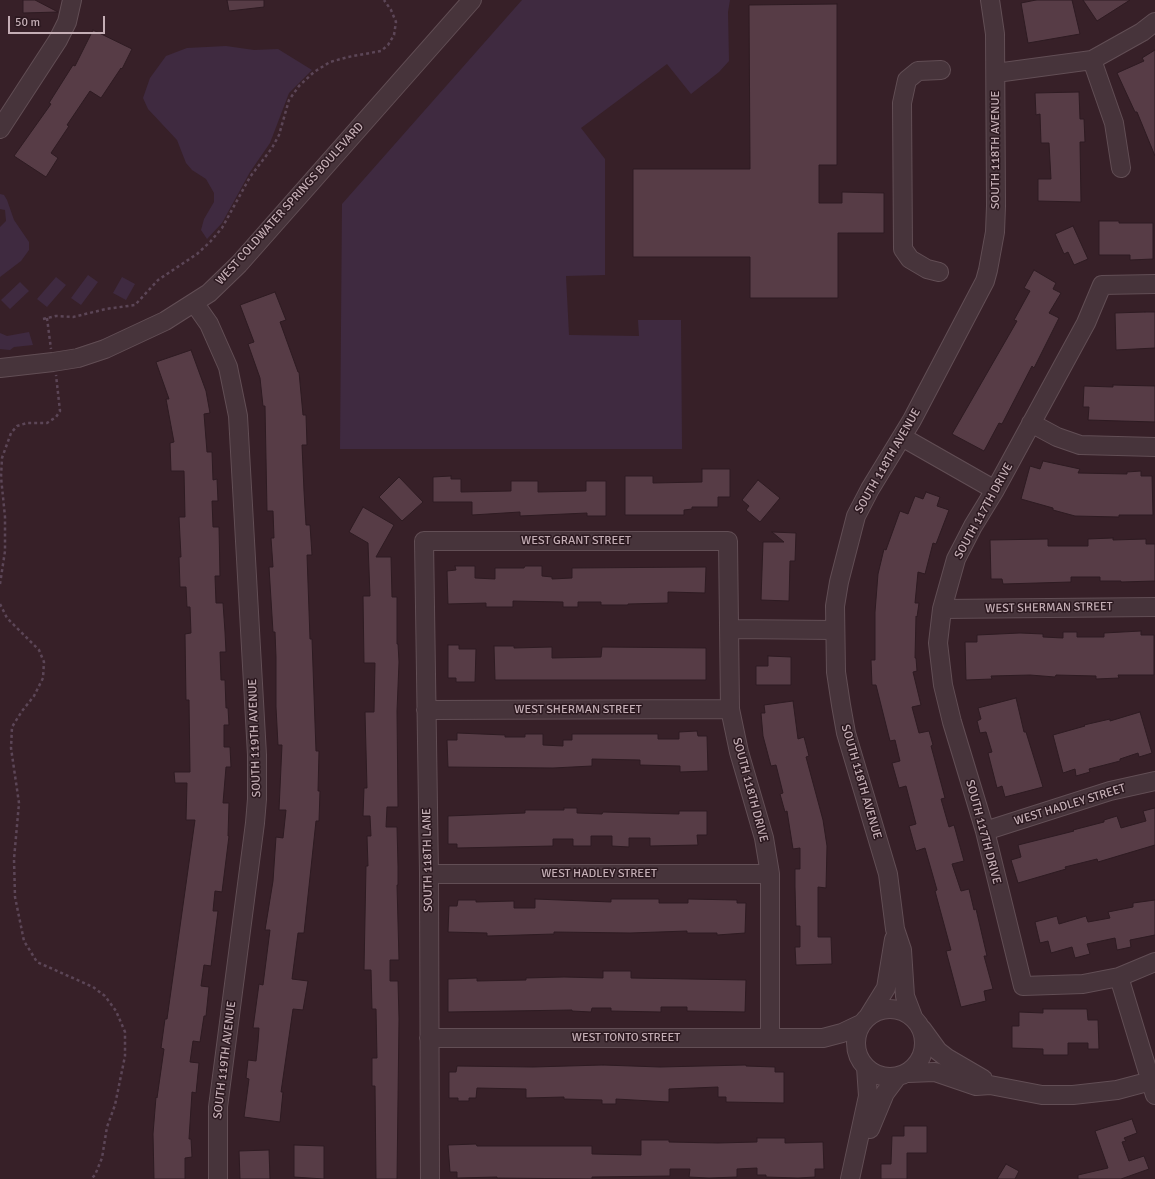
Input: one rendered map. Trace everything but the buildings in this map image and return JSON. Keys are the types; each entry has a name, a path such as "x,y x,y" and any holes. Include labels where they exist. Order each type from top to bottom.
{"street":[{"path":"0,129 58,40 67,22 72,0"},
{"name":"WEST COLDWATER SPRINGS BOULEVARD","path":"0,368 78,358 133,337 195,304 209,293 239,264 472,0"},
{"name":"SOUTH 118TH AVENUE","path":"917,1022 905,996 902,950 895,929 888,874 846,733 836,672 835,606 839,582 856,516 870,489 902,437 981,288 988,270 995,225 996,73 995,34 990,0"},
{"path":"996,73 1092,60 1142,32 1155,22"},
{"path":"1092,60 1114,123 1121,168"},
{"path":"940,272 927,269 910,259 903,249 902,103 907,80 918,71 941,70"},
{"name":"SOUTH 117TH DRIVE","path":"1118,977 1084,984 1023,986 985,831 952,722 943,684 938,642 942,609 956,559 1086,323 1102,285 1155,284"},
{"name":"SOUTH 119TH AVENUE","path":"195,304 209,324 228,367 238,416 257,755 257,798 255,823 218,1107 218,1179"},
{"path":"1031,423 1057,437 1080,445 1155,447"},
{"path":"902,437 995,490"},
{"name":"WEST GRANT STREET","path":"424,541 728,541"},
{"name":"SOUTH 118TH LANE","path":"424,541 429,874 430,1179"},
{"name":"SOUTH 118TH DRIVE","path":"728,541 730,709 739,752 764,838 770,874 770,1038"},
{"name":"WEST SHERMAN STREET","path":"942,609 1155,606"},
{"path":"730,629 835,630"},
{"name":"WEST SHERMAN STREET","path":"426,710 730,709"},
{"name":"WEST HADLEY STREET","path":"985,831 1110,791 1155,781"},
{"name":"WEST HADLEY STREET","path":"429,874 770,874"},
{"name":"SOUTH 118TH AVENUE","path":"865,1021 886,988 895,929"},
{"path":"863,1063 875,1074 886,1077 935,1072 976,1086 990,1085 1042,1095 1073,1095 1154,1085 1118,977 1155,962"},
{"path":"850,1179 868,1096 863,1063 856,1047 857,1035 865,1021 885,1009 895,1009 917,1022 938,1051 946,1058 979,1076 990,1085"},
{"name":"WEST TONTO STREET","path":"429,1038 823,1038 842,1033 865,1021"},
{"path":"860,1138 870,1129 886,1093 902,1075 916,1066 923,1052 924,1037 917,1022"},
{"name":"WEST TONTO STREET","path":"823,1038 845,1047 863,1063"}],"path":[{"path":"43,319 72,317 106,309 135,305 158,280 197,254 210,242 222,228 250,177 272,148 279,135 289,100 299,86 314,72 330,62 380,51 388,45 394,35 396,22 391,10 384,0"},
{"path":"0,584 5,551 5,517 1,477 2,458 11,433 17,426 27,423 47,423 56,417 60,411 58,386 48,336 47,318"},
{"path":"0,604 7,618 39,650 44,662 42,678 34,696 12,727 11,748 16,775 18,804 14,859 14,897 24,941 37,962 93,987 105,996 116,1011 125,1032 125,1056 115,1105 107,1127 102,1158 95,1175 91,1179"}],"shaded area":[{"path":"522,0 730,0 728,12 729,61 719,72 691,94 667,64 581,128 605,159 605,275 566,276 569,335 639,336 638,320 681,320 682,449 340,449 342,204"},
{"path":"226,46 254,50 278,49 312,70 289,93 270,143 250,172 222,223 207,239 201,230 204,219 214,202 214,193 206,179 192,170 186,163 177,140 148,109 143,98 150,78 166,56 187,48"},
{"path":"0,194 4,195 14,220 29,242 29,250 21,261 0,277 0,227 6,221 5,210 0,209"},
{"path":"88,275 98,282 81,305 71,298"},
{"path":"56,277 66,285 47,307 37,299"},
{"path":"122,277 135,284 126,300 113,293"},
{"path":"20,282 29,291 10,309 1,300"},
{"path":"29,332 33,345 14,347 10,350 0,349 0,333 7,336"}]}
